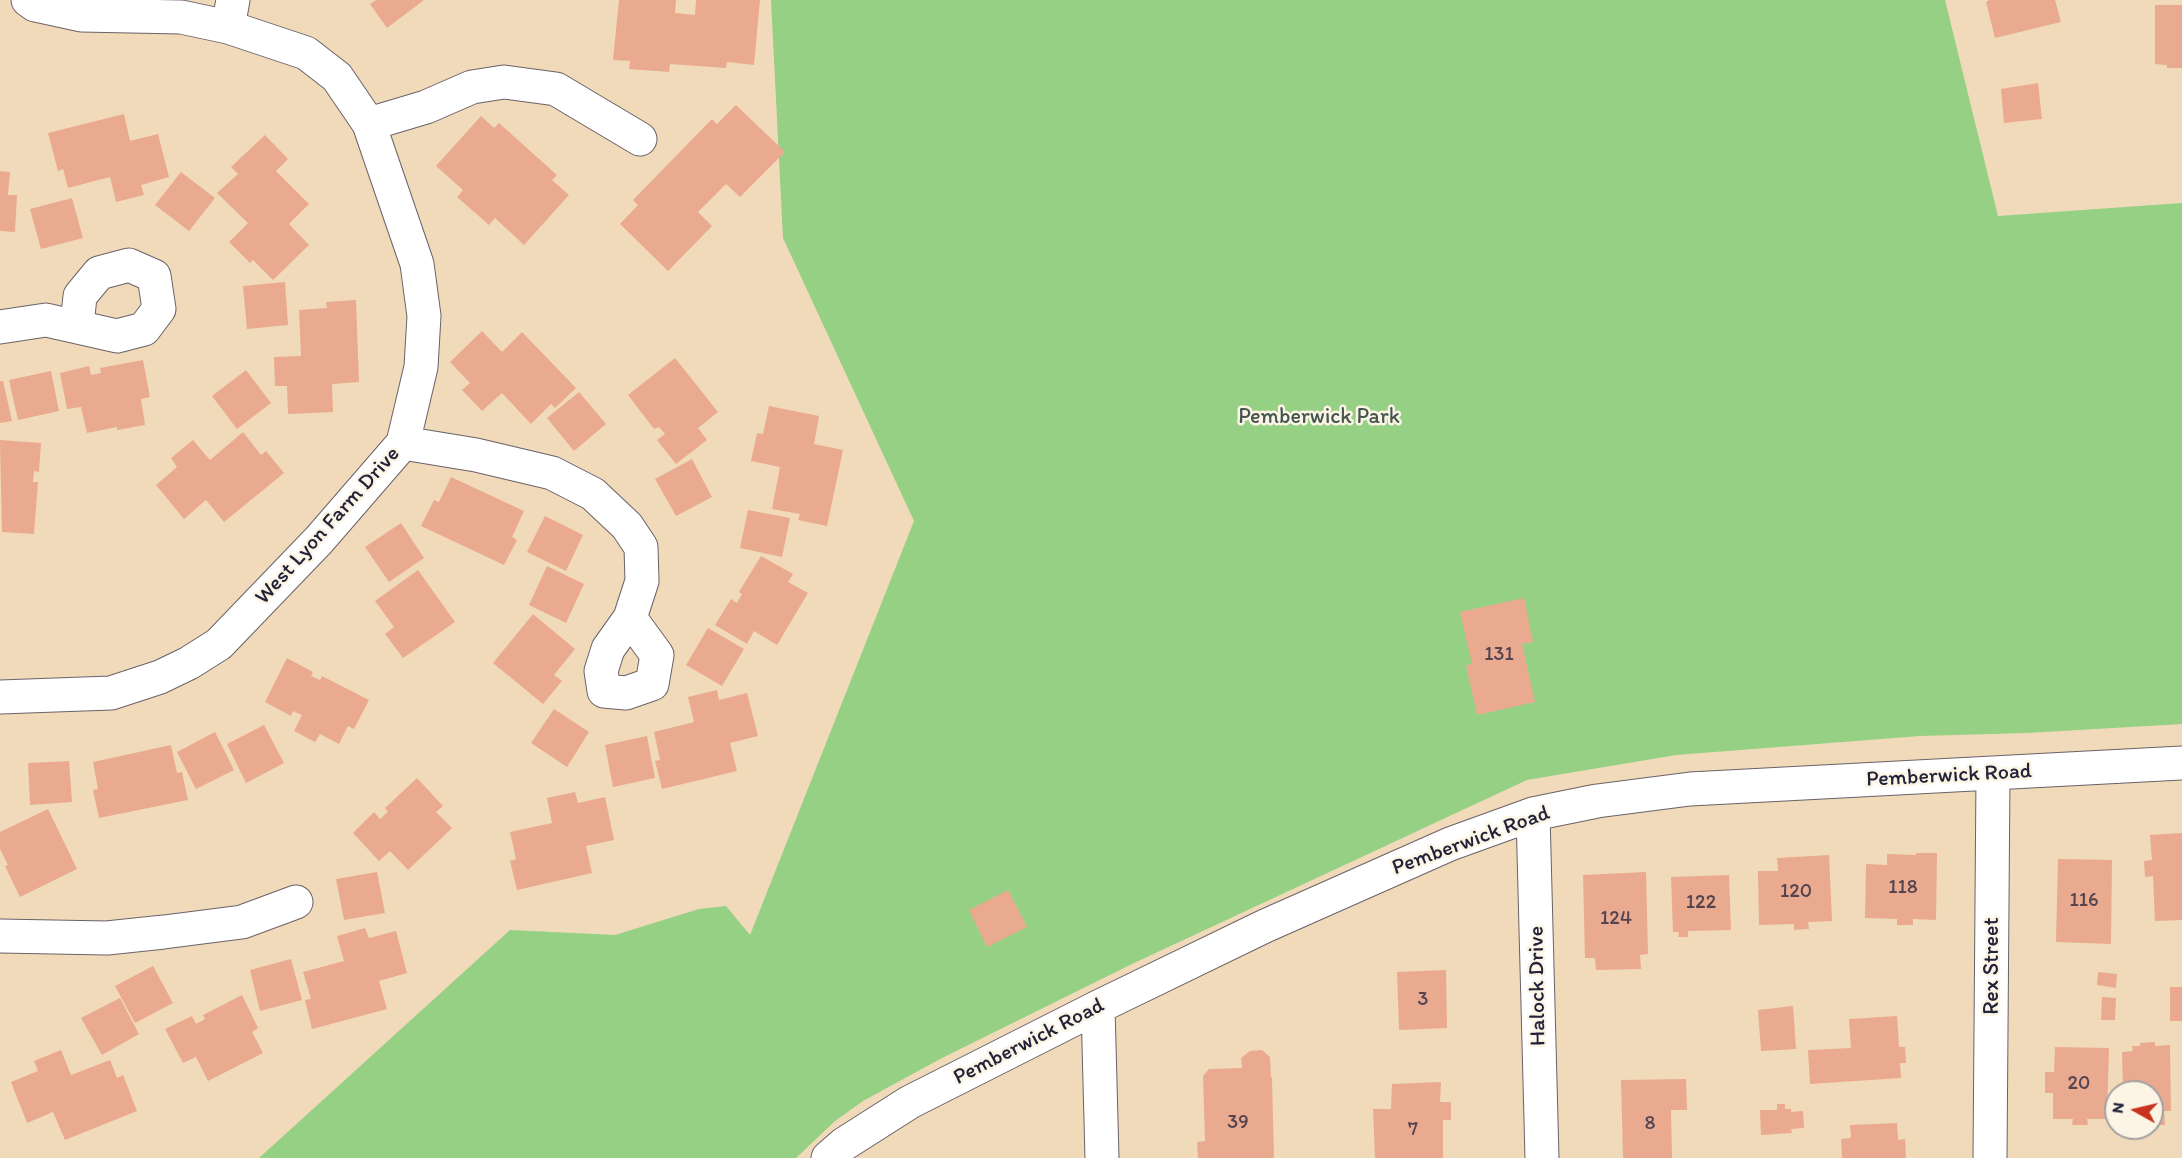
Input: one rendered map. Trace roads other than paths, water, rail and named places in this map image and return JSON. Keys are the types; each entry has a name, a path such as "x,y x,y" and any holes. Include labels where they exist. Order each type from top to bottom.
{"street":[{"name":"West Lyon Farm Drive","path":"0,697 111,693 160,677 219,644 319,540 403,443 421,367 424,316 417,264 369,124 338,77 306,53 230,13 181,17 81,15 35,5 28,0"},
{"path":"369,124 426,107 472,87 504,82 556,89 640,139"},
{"path":"0,327 46,320 76,326"},
{"path":"403,443 476,455 552,473 593,494 627,526 641,547 642,581 630,618"},
{"name":"Pemberwick Road","path":"828,1158 844,1144 910,1101 1098,1007 1265,926 1450,844 1533,814 1597,801 1690,789 2182,763"},
{"name":"Rex Street","path":"1990,1158 1993,774"},
{"name":"Halock Drive","path":"1533,814 1542,1158"},
{"path":"0,936 107,938 164,933 242,922 296,902"},
{"path":"1098,1007 1102,1158"}],"park label":[{"name":"Pemberwick Park","path":"1319,417"}]}
